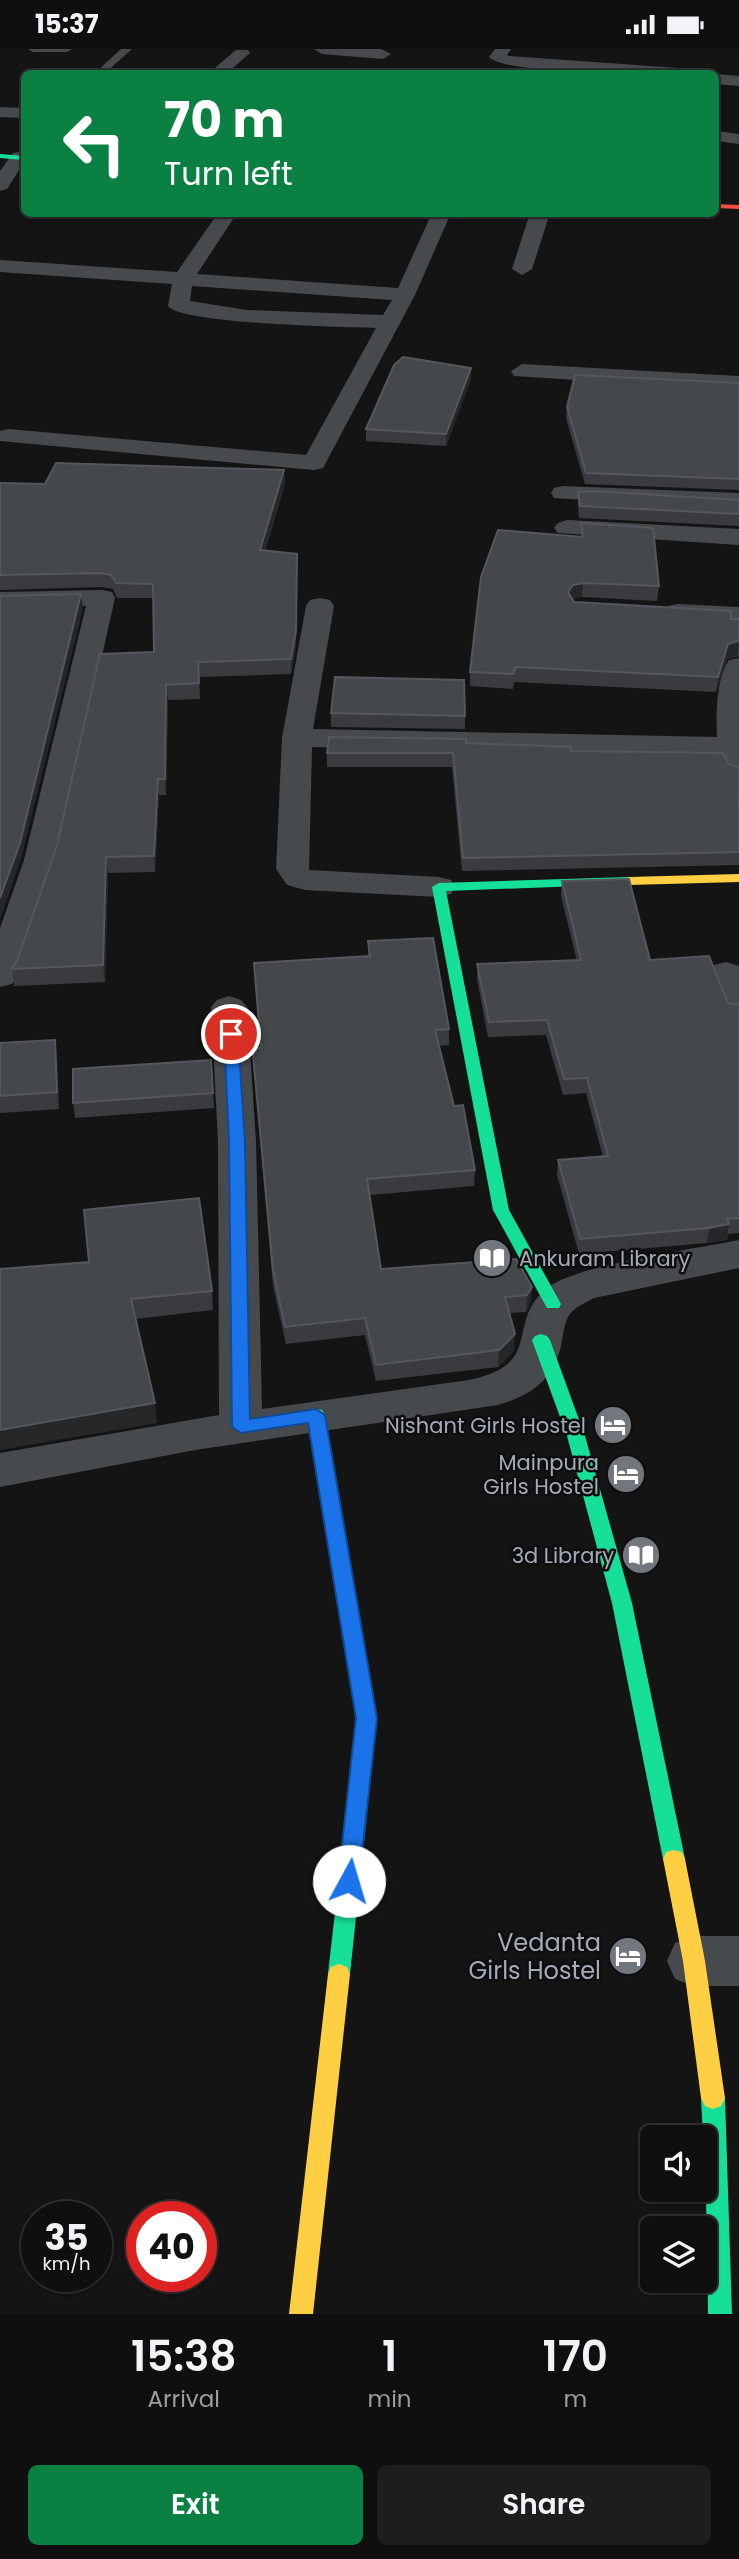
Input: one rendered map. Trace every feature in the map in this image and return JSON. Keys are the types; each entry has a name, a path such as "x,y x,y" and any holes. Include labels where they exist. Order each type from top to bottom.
{"street":[{"path":"322,49 386,52"},
{"path":"503,49 497,57 506,61 553,69 584,70"},
{"path":"370,70 386,52"},
{"path":"221,70 242,53"},
{"path":"719,79 739,81"},
{"path":"0,112 21,113"},
{"path":"719,137 739,139"},
{"path":"0,185 15,157"},
{"path":"719,206 739,207"},
{"path":"225,217 183,279 178,306 247,316 390,322"},
{"path":"8,436 314,463 405,295 440,217"},
{"path":"522,268 539,217"},
{"path":"0,266 405,295"},
{"path":"523,371 739,383"},
{"path":"564,493 739,501"},
{"path":"567,528 739,537"},
{"path":"0,600 102,598 40,860 0,977"},
{"path":"320,606 297,738 291,858 294,873 305,880 439,887 739,879"},
{"path":"648,611 739,615"},
{"path":"297,738 736,756 733,693 739,666"},
{"path":"439,887 501,1210 547,1322 717,1961 716,2119 720,2314"},
{"path":"726,972 739,1008"},
{"path":"229,1007 237,1142 241,1427"},
{"path":"0,1470 241,1427 469,1396 504,1388 524,1377 535,1361 547,1322 583,1286 735,1263"},
{"path":"301,2314 367,1718 316,1415"}],"lane":[{"path":"33,49 66,49"},
{"path":"103,70 127,49"}],"building":[{"path":"403,357 471,368 446,434 366,429 394,365"},
{"path":"575,375 739,383 739,479 586,473 567,407"},
{"path":"56,463 284,470 260,550 297,554 296,631 291,659 198,662 199,683 166,685 165,779 158,779 154,856 106,857 103,965 12,969 57,845 100,654 154,652 153,584 116,583 111,575 101,573 0,575 0,483 45,484"},
{"path":"578,492 739,500 739,514 580,506"},
{"path":"581,523 653,528 659,586 583,583 573,585 568,592 574,602 731,611 731,619 739,619 739,641 728,644 718,677 515,667 514,674 470,672 481,577 498,530 583,537"},
{"path":"81,594 20,843 0,898 0,596"},
{"path":"335,677 464,680 465,716 331,713"},
{"path":"329,737 466,739 466,743 571,747 571,751 723,753 729,764 739,767 739,852 463,858 453,753 327,753"},
{"path":"629,879 650,960 709,956 728,1003 739,1005 739,1218 727,1219 729,1224 709,1228 580,1239 558,1160 608,1156 587,1078 564,1079 547,1020 489,1022 477,964 581,960 562,881"},
{"path":"433,938 449,1029 435,1030 454,1106 463,1105 475,1170 367,1179 381,1269 516,1259 532,1287 527,1295 505,1297 515,1334 499,1350 376,1365 365,1318 285,1327 273,1270 253,1055 254,1048 261,1048 254,963 370,956 368,941"},
{"path":"55,1040 57,1092 0,1096 0,1043"},
{"path":"211,1060 213,1093 73,1103 73,1069"},
{"path":"199,1198 212,1291 131,1299 155,1403 0,1430 0,1269 89,1262 84,1210"}],"traffic: fast":[{"path":"0,156 21,158"},
{"path":"553,1304 501,1210 439,887 629,881"},
{"path":"541,1340 576,1436 622,1603 674,1859"},
{"path":"316,1415 367,1718 339,1974"},
{"path":"713,2098 720,2314"}],"traffic: slow":[{"path":"629,881 739,878"},
{"path":"674,1859 694,1961 713,2098"},
{"path":"301,2314 339,1974"}],"traffic: jam":[{"path":"719,206 739,207"}],"place":[{"name":"Ankuram Library","path":"492,1258"},
{"name":"Nishant Girls Hostel","path":"613,1425"},
{"name":"Mainpura Girls Hostel","path":"626,1474"},
{"name":"3d Library","path":"641,1555"},
{"name":"Vedanta Girls Hostel","path":"628,1956"}],"route":[{"path":"231,1034 237,1142 241,1427 316,1415 367,1718 349,1881"}]}
